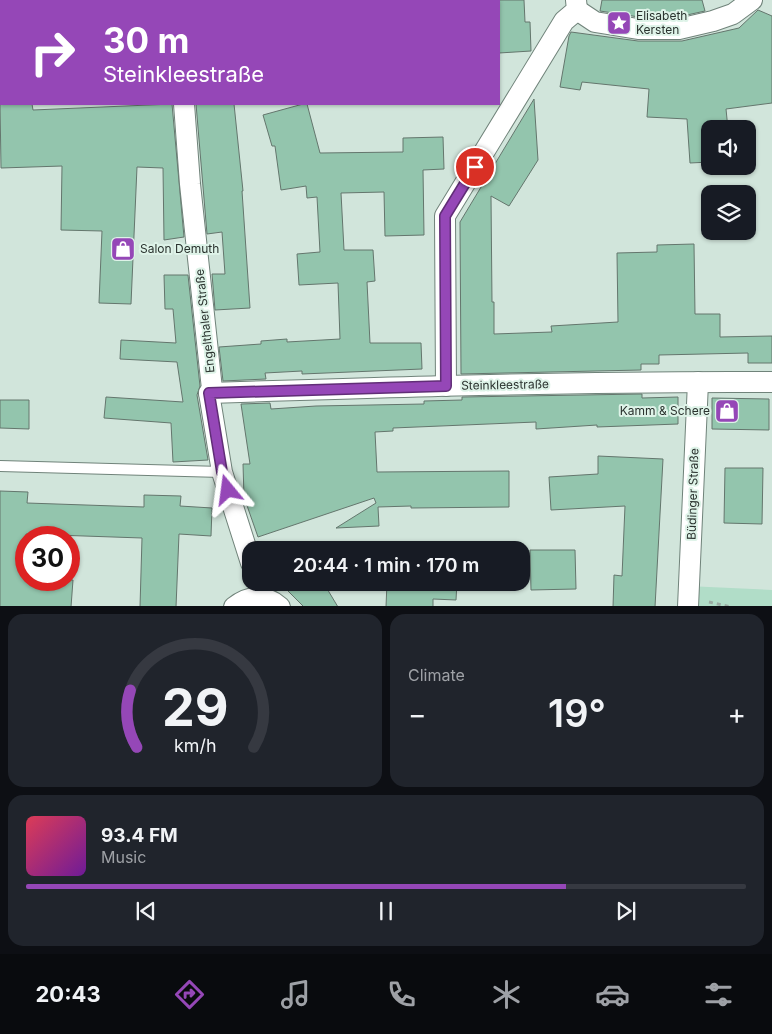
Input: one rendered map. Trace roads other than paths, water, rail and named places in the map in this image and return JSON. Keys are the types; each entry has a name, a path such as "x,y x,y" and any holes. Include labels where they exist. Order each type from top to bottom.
{"street":[{"path":"446,386 445,216 564,21 577,5 595,22 638,29 679,29 733,14 752,0"},
{"name":"Engelthaler Straße","path":"184,105 190,184 212,388 209,393 222,472 244,541"},
{"name":"Büdinger Straße","path":"688,606 698,382"},
{"name":"Steinkleestraße","path":"209,393 446,386 772,382"},
{"path":"234,606 254,591"},
{"path":"257,591 280,606"}],"lane":[{"path":"0,466 222,472"}],"place":[{"name":"Elisabeth Kersten","path":"619,23"},
{"name":"Salon Demuth","path":"123,249"},
{"name":"Kamm & Schere","path":"727,411"}]}
